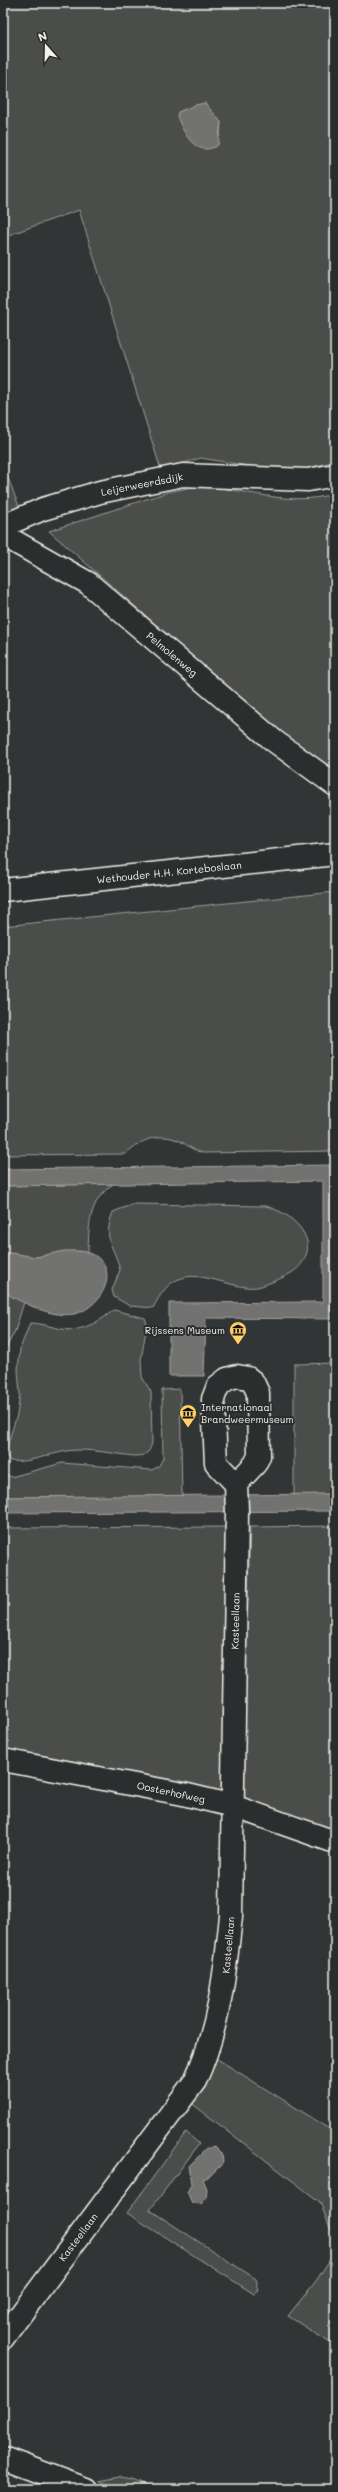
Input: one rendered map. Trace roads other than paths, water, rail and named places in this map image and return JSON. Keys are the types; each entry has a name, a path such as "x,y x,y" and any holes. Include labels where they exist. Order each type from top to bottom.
{"street":[{"name":"Leijerweerdsdijk","path":"3,526 43,509 100,492 183,475 308,480 335,475"},
{"name":"Pelmolenweg","path":"3,534 88,583 273,740 335,785"},
{"name":"Wethouder H.H. Korteboslaan","path":"3,890 335,854"},
{"name":"Kasteellaan","path":"3,2338 195,2081 207,2055 224,1983 230,1916 233,1806 237,1512 236,1484"},
{"name":"Oosterhofweg","path":"3,1760 183,1794 233,1806 335,1842"},
{"path":"3,2458 86,2489"}],"place":[{"name":"Rijssens Museum","path":"238,1345"},
{"name":"Internationaal Brandweermuseum","path":"188,1428"}]}
